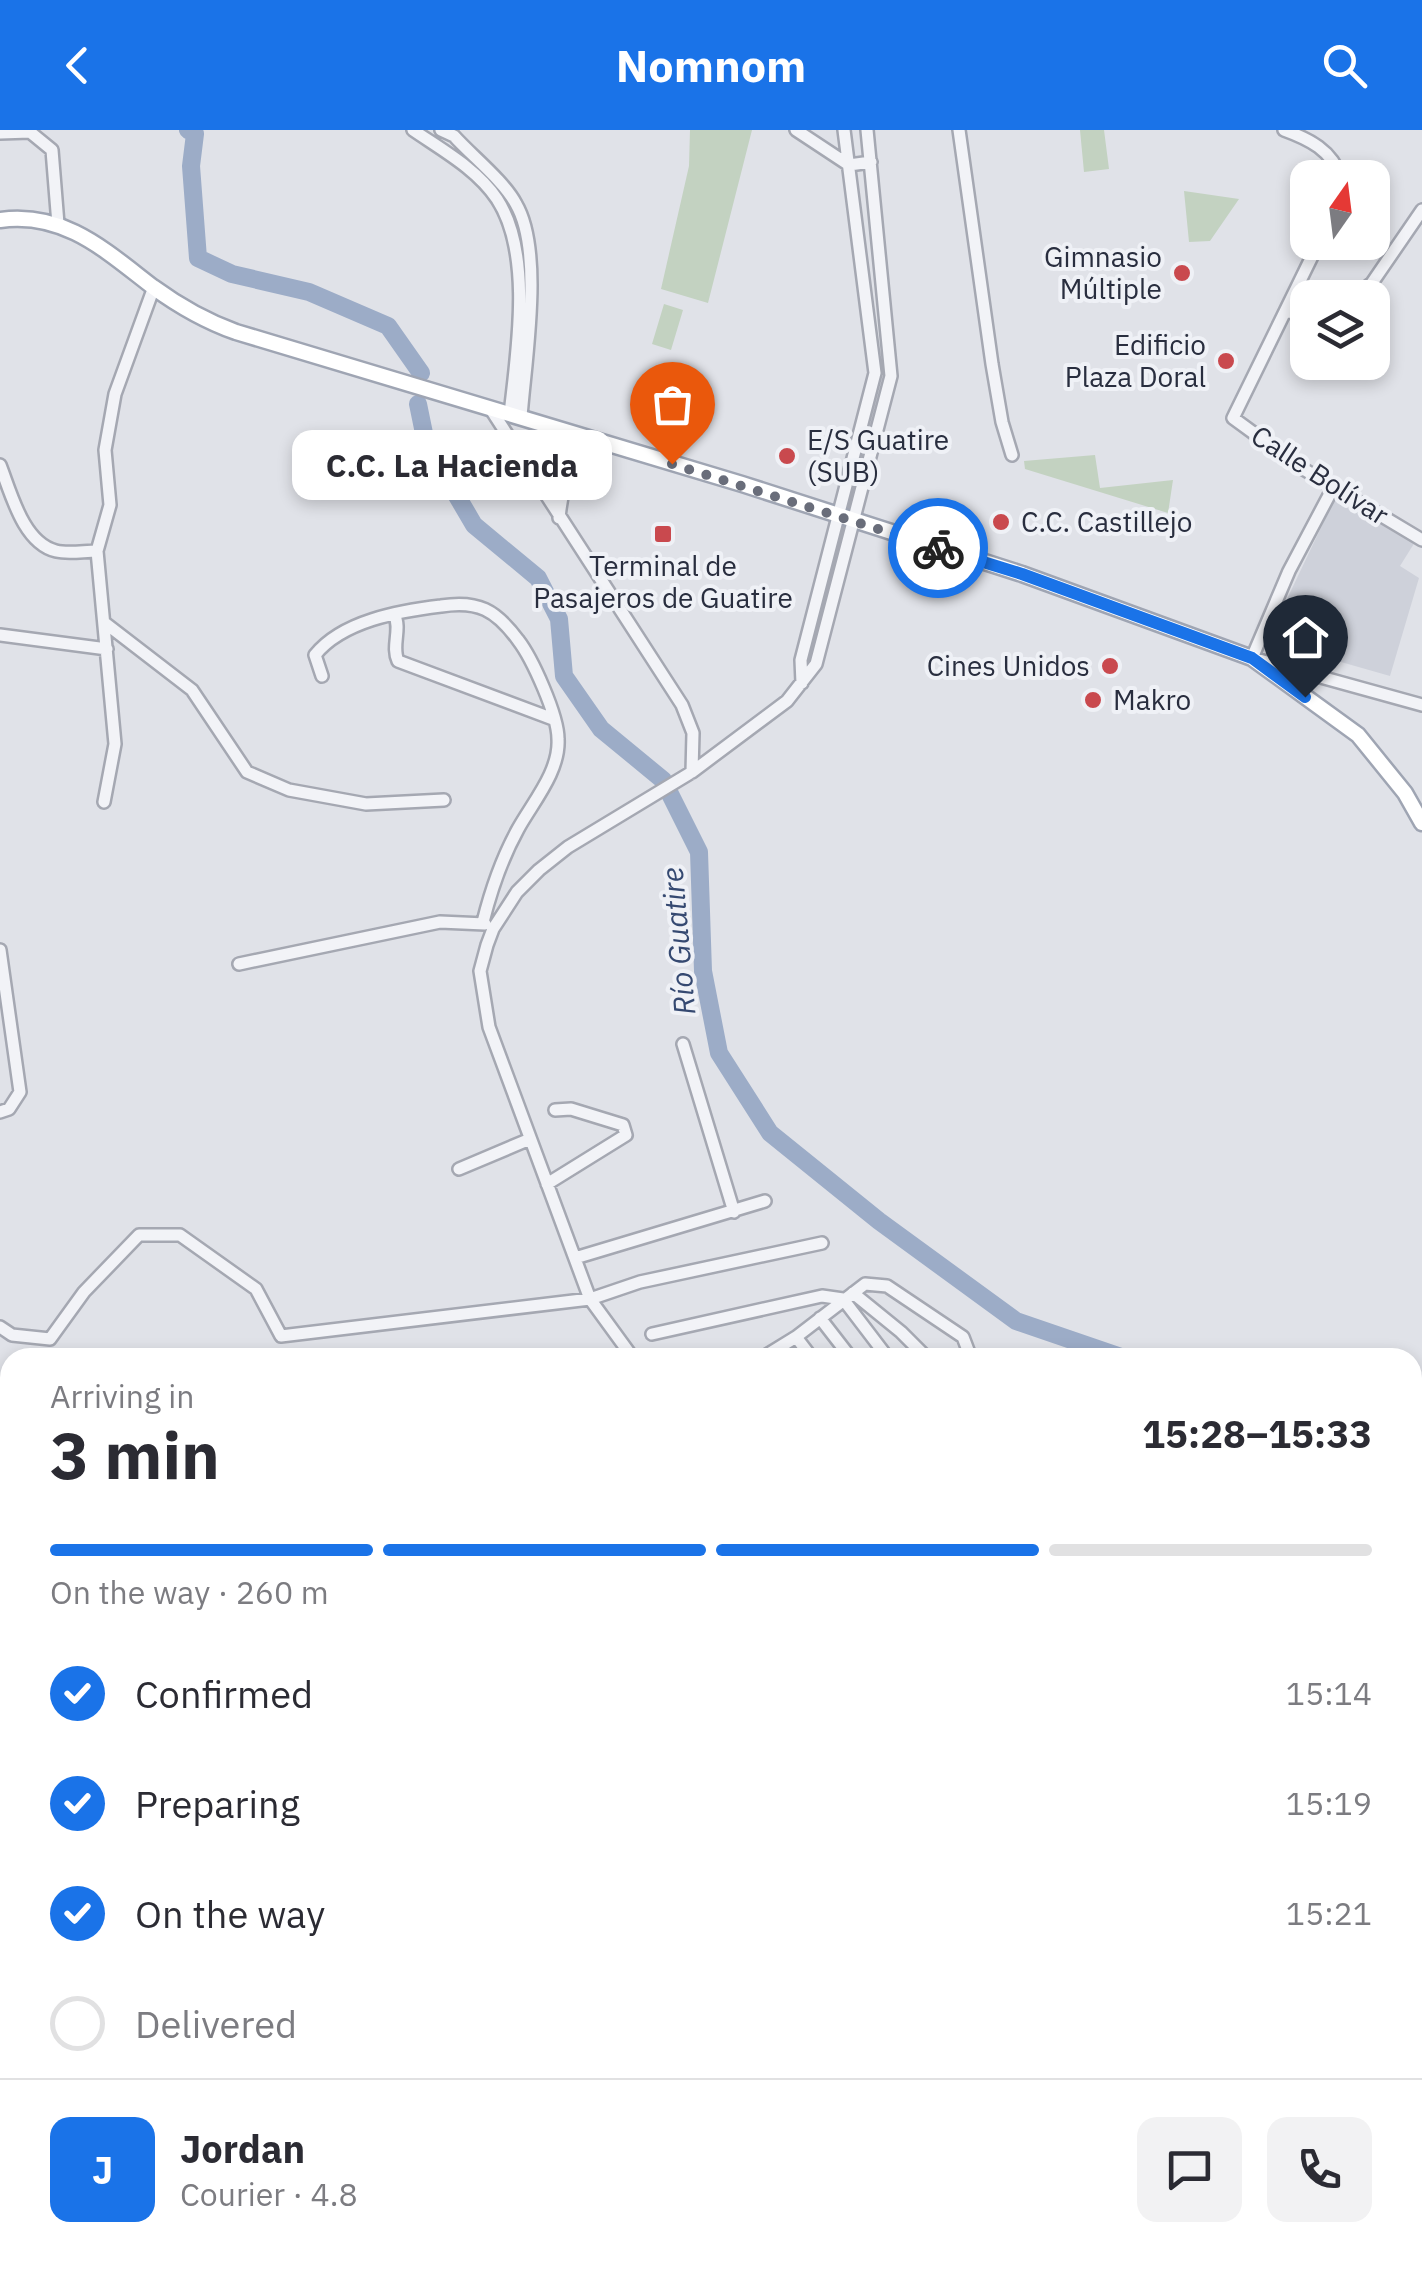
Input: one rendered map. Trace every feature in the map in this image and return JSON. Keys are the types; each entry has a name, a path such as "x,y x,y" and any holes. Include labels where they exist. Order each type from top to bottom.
{"main road":[{"path":"0,220 28,218 58,224 92,240 154,288 216,325 1022,574 1252,658 1358,736 1404,793 1422,823"}],"street":[{"path":"413,130 466,166 496,197 511,226 518,296 515,416"},
{"path":"441,130 454,136 516,202 527,233 532,274 515,416"},
{"path":"796,130 849,165 871,162"},
{"path":"802,683 801,660 875,373 844,130"},
{"path":"488,926 539,870 568,847 692,772 787,701 816,664 891,376 866,130"},
{"path":"959,130 992,364 1012,455"},
{"path":"1284,130 1315,142 1331,160"},
{"path":"0,133 30,132 52,150 58,224"},
{"path":"1374,280 1422,210"},
{"name":"Calle Bolívar","path":"1310,260 1232,418 1300,467 1422,540"},
{"path":"104,802 115,744 97,551 110,506 104,450 115,394 154,288"},
{"path":"1285,312 1290,312"},
{"path":"483,406 682,704 693,733 692,772"},
{"path":"559,518 561,492 572,468 606,444"},
{"path":"0,466 15,506 38,543 57,552 97,551"},
{"path":"1329,484 1252,658 1422,705"},
{"path":"322,676 314,656 318,650 361,625 394,614 467,604 484,606 496,613 530,656 558,738 554,763 497,874 480,971 489,1027 590,1299 626,1348"},
{"path":"394,614 398,620 398,661 554,719"},
{"path":"104,622 192,690 247,772 290,790 366,804 444,800"},
{"path":"0,634 107,649"},
{"path":"239,964 440,922 488,926"},
{"path":"0,950 20,1092 9,1110 0,1112"},
{"path":"683,1044 734,1212"},
{"path":"547,1184 626,1135 624,1125 571,1109 555,1110"},
{"path":"459,1168 530,1139"},
{"path":"575,1258 766,1201"},
{"path":"0,1327 12,1335 50,1339 84,1292 139,1235 180,1234 196,1245 256,1288 282,1336 590,1299 640,1282 822,1243"},
{"path":"780,1348 866,1284 888,1286 962,1337 967,1348"},
{"path":"652,1334 822,1296 848,1296 901,1332 916,1348"},
{"path":"848,1296 882,1348"},
{"path":"820,1318 843,1348"},
{"path":"796,1337 804,1348"}],"shaded area":[{"path":"1337,494 1415,542 1400,566 1419,578 1390,676 1267,641"}],"green space":[{"path":"690,130 752,130 708,303 661,289 689,166"},
{"path":"1080,130 1104,130 1109,169 1084,172"},
{"path":"1184,191 1239,199 1210,241 1189,242"},
{"path":"664,304 683,310 671,350 652,344"},
{"path":"518,431 580,449 549,493"},
{"path":"1095,455 1100,488 1173,480 1168,513 1025,469 1024,461"}],"waterway":[{"name":"Río Guatire","path":"188,130 195,134 191,166 198,258 232,274 309,292 388,326 421,373"},
{"name":"Río Guatire","path":"418,404 426,443 474,525 538,578 559,619 564,676 601,729 663,780 699,852 703,971 719,1053 770,1133 879,1221 1016,1321 1095,1348"}],"way so far":[{"path":"672,464 938,548"}],"place":[{"name":"Gimnasio Múltiple","path":"1182,273"},
{"name":"Edificio Plaza Doral","path":"1226,361"},
{"name":"E/S Guatire (SUB)","path":"787,456"},
{"name":"C.C. La Hacienda","path":"672,464"},
{"name":"C.C. Castillejo","path":"1001,522"},
{"name":"Terminal de Pasajeros de Guatire","path":"663,534"},
{"name":"Cines Unidos","path":"1110,666"},
{"name":"Makro","path":"1093,700"}],"route":[{"path":"938,548 1022,574 1252,658 1305,697"}]}
